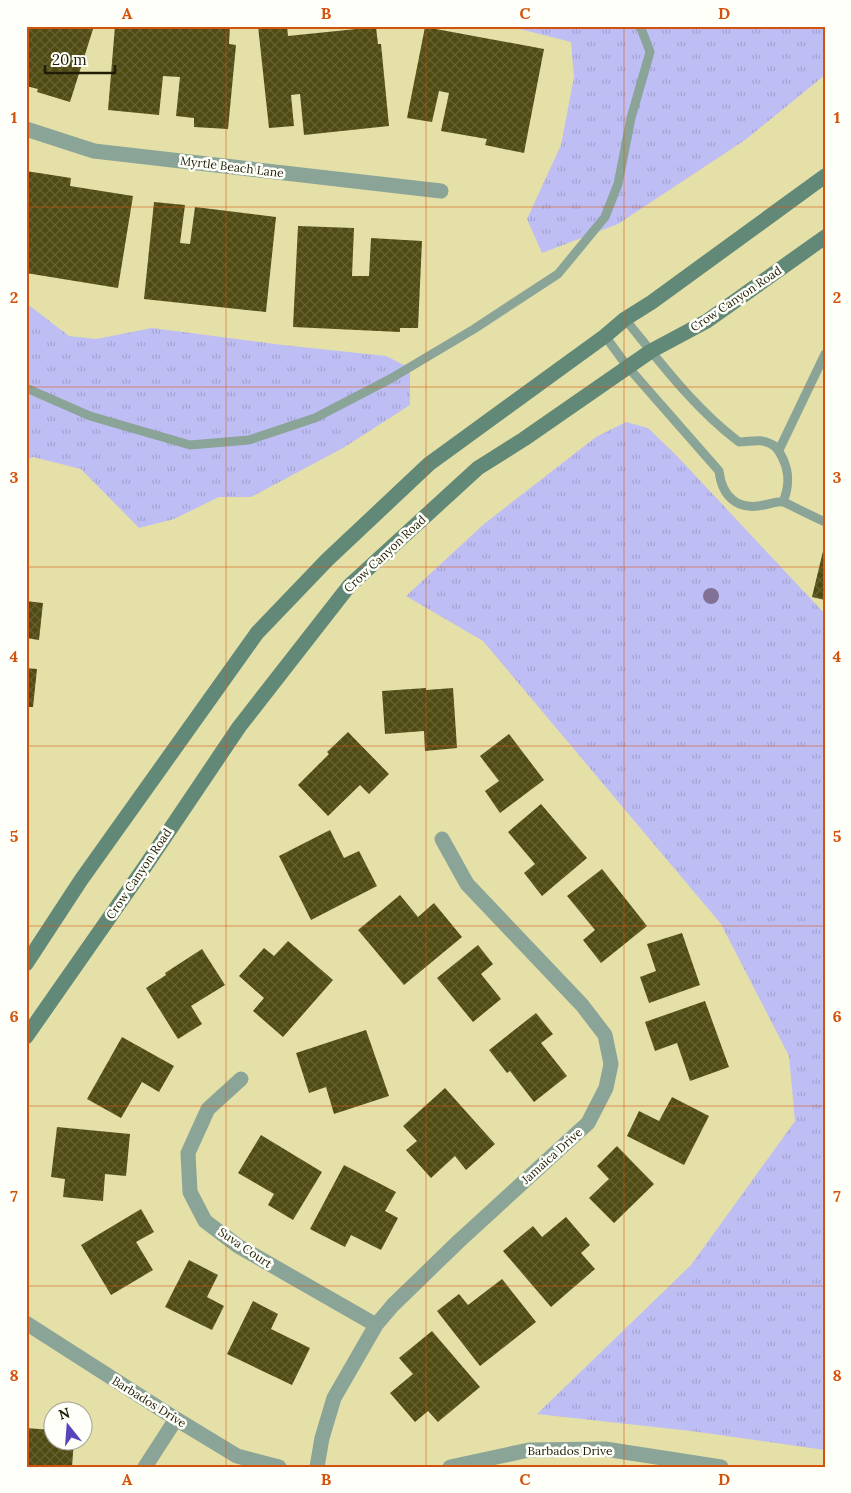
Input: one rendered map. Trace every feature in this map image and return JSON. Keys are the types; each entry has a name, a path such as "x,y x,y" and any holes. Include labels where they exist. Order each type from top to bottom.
{"main road":[{"path":"26,964 81,880 257,633 328,560 429,464 625,319 652,302 825,176"},
{"name":"Crow Canyon Road","path":"26,1037 144,868 239,727 349,586 478,468 524,439 627,366 707,321 825,237"}],"street":[{"name":"Myrtle Beach Lane","path":"26,128 94,151 441,191"},
{"name":"Jamaica Drive","path":"317,1467 322,1438 334,1398 376,1325 393,1305 459,1241 588,1123 606,1088 611,1064 605,1035 582,1005 467,884 442,839"},
{"name":"Suva Court","path":"241,1079 208,1108 188,1152 190,1192 205,1221 238,1246 376,1325"},
{"name":"Barbados Drive","path":"26,1323 237,1456 279,1467"},
{"path":"145,1467 176,1419"},
{"name":"Barbados Drive","path":"450,1467 528,1450 605,1450 689,1464 721,1467"}],"lane":[{"path":"26,388 90,416 190,445 249,440 315,418 390,379 474,329 558,274 605,217 618,184 631,118 650,52 639,26"},
{"path":"625,319 683,390 716,424 739,442 762,441 771,444 779,450 788,468 789,480 783,502"},
{"path":"604,336 627,366 719,472 724,492 729,497 735,502 747,506 783,502 825,522"},
{"path":"779,450 825,354"}],"green space":[{"path":"508,26 825,26 825,75 745,140 618,224 542,253 527,219 561,145 574,77 571,42"},
{"path":"26,303 69,336 96,339 152,328 386,356 410,368 410,405 343,448 251,497 219,497 174,519 139,528 81,469 33,457 26,460"},
{"path":"626,422 648,428 677,456 825,614 825,1450 691,1431 537,1414 691,1265 795,1121 789,1056 721,924 483,641 406,596 484,524 596,437"}],"building":[{"path":"26,26 94,26 70,102 37,92 38,89 26,86"},
{"path":"115,26 230,26 229,44 236,45 228,129 194,127 194,118 176,116 180,77 163,76 159,115 108,110"},
{"path":"258,26 287,26 288,36 376,27 378,44 381,44 389,126 304,135 300,94 291,95 294,126 269,128"},
{"path":"425,27 544,49 524,153 485,145 487,139 441,131 449,93 439,91 432,122 407,118"},
{"path":"26,171 71,178 70,186 133,196 118,288 26,273"},
{"path":"154,202 185,205 180,243 190,244 195,207 276,217 266,312 144,299"},
{"path":"298,226 354,228 352,276 369,276 371,238 422,241 418,328 400,328 400,332 293,327"},
{"path":"825,548 825,600 812,597"},
{"path":"26,601 43,603 39,640 26,638"},
{"path":"26,668 37,669 33,707 26,707"},
{"path":"426,688 426,690 453,688 457,748 425,751 424,731 385,734 382,691"},
{"path":"348,732 389,774 369,794 360,785 328,816 298,785 329,754 327,752"},
{"path":"509,734 544,780 500,813 485,791 499,781 480,756"},
{"path":"541,804 587,858 542,896 524,873 535,864 508,832"},
{"path":"330,830 344,858 359,851 377,886 311,920 279,856"},
{"path":"602,869 647,926 601,963 583,940 595,930 567,896"},
{"path":"400,895 418,917 434,903 462,937 404,985 358,930"},
{"path":"682,933 700,985 649,1003 640,977 656,971 647,944"},
{"path":"288,941 333,980 283,1037 253,1011 264,998 239,976 264,948 274,956"},
{"path":"478,945 493,964 481,974 501,999 473,1022 437,978"},
{"path":"202,949 225,985 191,1006 202,1024 178,1039 146,988"},
{"path":"705,1001 729,1067 690,1081 677,1043 655,1051 645,1022"},
{"path":"536,1013 553,1034 541,1043 567,1076 534,1102 510,1071 507,1073 489,1050"},
{"path":"366,1030 389,1096 334,1114 326,1087 309,1093 296,1053"},
{"path":"122,1037 174,1066 159,1092 142,1082 121,1118 87,1099"},
{"path":"445,1088 495,1144 466,1170 455,1156 431,1178 406,1150 417,1141 403,1126"},
{"path":"672,1097 709,1116 684,1165 627,1136 639,1111 659,1121"},
{"path":"57,1127 130,1134 126,1176 105,1174 103,1201 63,1197 65,1179 51,1177"},
{"path":"261,1135 322,1172 293,1220 268,1205 274,1194 238,1173"},
{"path":"617,1146 654,1184 614,1223 589,1198 609,1179 597,1166"},
{"path":"344,1165 396,1192 385,1211 398,1218 381,1250 351,1235 345,1247 310,1229"},
{"path":"141,1209 154,1232 136,1242 153,1270 111,1295 81,1245"},
{"path":"566,1217 590,1245 581,1253 595,1269 551,1307 503,1251 533,1226 542,1237"},
{"path":"189,1260 218,1275 207,1297 224,1306 212,1330 165,1307"},
{"path":"502,1279 536,1322 480,1366 437,1311 459,1294 468,1305"},
{"path":"253,1301 278,1314 271,1329 310,1348 292,1385 227,1354"},
{"path":"432,1331 480,1387 438,1422 428,1411 415,1422 390,1393 413,1374 399,1358"},
{"path":"26,1428 42,1429 42,1450 73,1450 72,1467 26,1467"}]}
